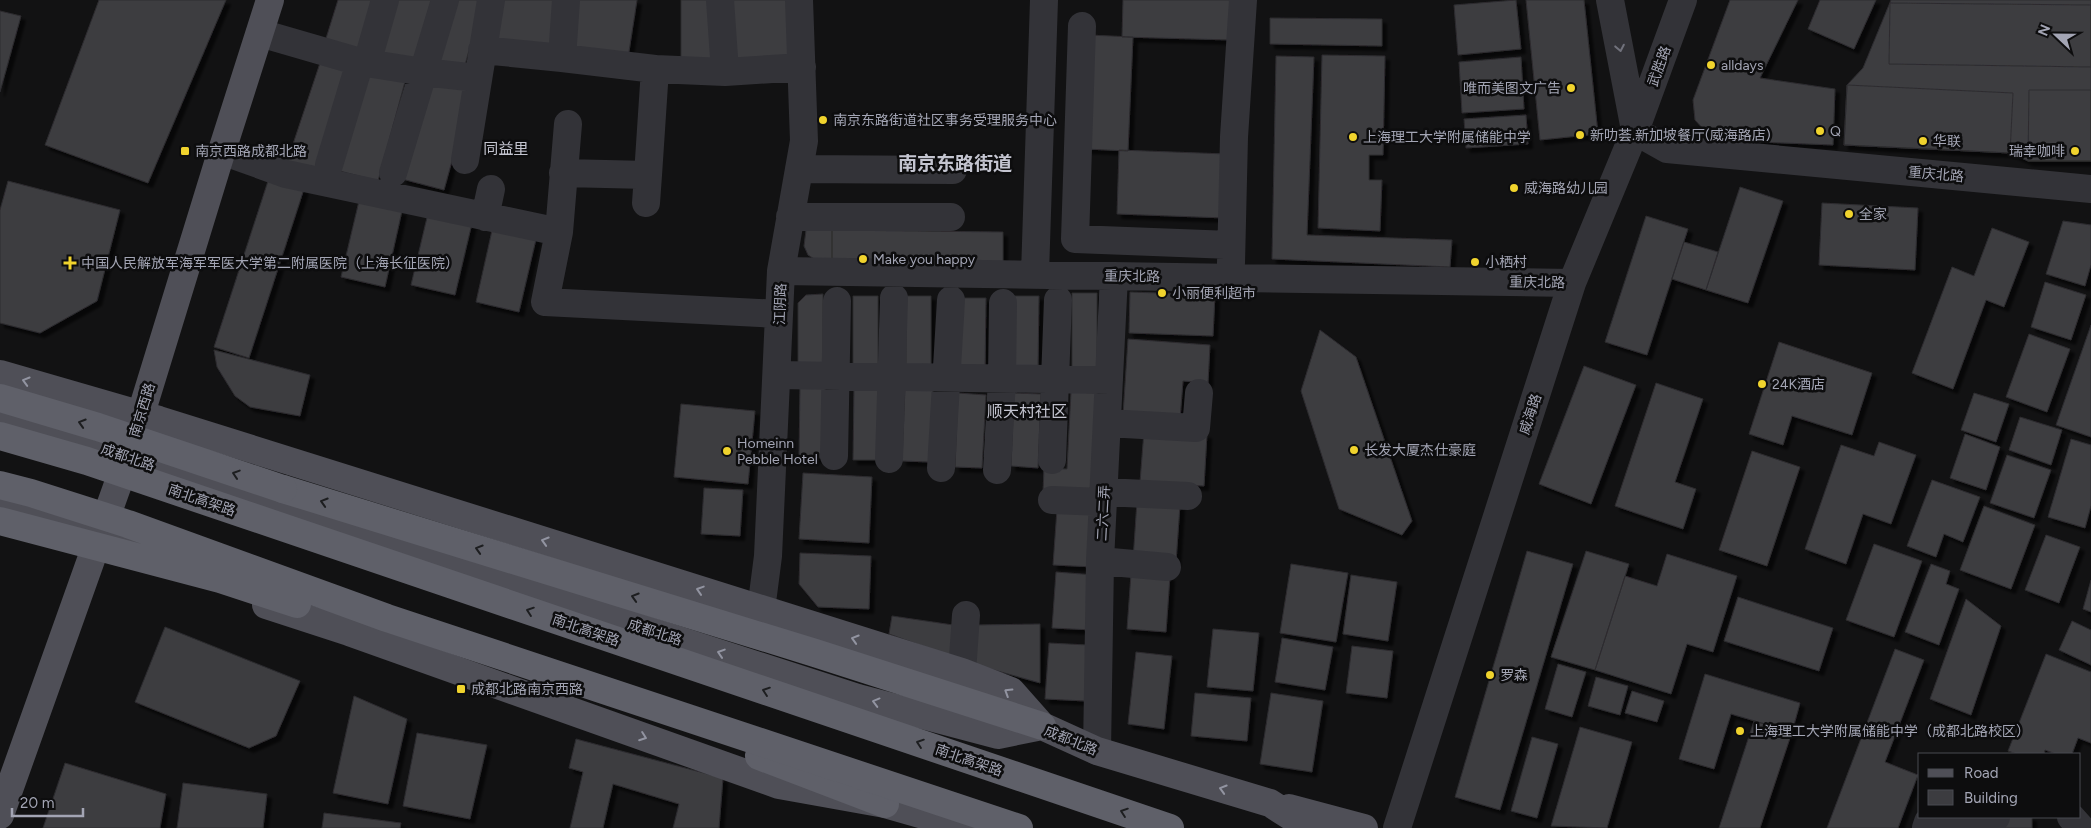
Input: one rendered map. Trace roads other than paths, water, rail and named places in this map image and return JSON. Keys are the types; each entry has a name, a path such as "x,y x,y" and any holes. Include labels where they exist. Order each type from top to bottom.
{"highway":[{"path":"0,398 88,461"},
{"path":"0,398 98,427 292,492 815,653 1042,726"},
{"name":"南北高架路","path":"0,436 88,461 1170,828"},
{"path":"0,485 128,524 387,618 1019,828"},
{"path":"0,496 31,493"},
{"path":"0,521 220,579 759,756 885,804"}],"main road":[{"name":"南京西路","path":"0,815 128,456 150,417 222,151 270,0"},
{"path":"0,374 150,417 962,672 1011,691 1042,726"},
{"name":"成都北路","path":"0,415 128,456 384,545 858,698 998,735 1042,726 1097,751 1270,803 1309,828"},
{"path":"150,417 202,482"},
{"path":"0,505 100,531 833,755 885,804"},
{"path":"0,532 300,615 779,785 885,804 968,828"},
{"path":"223,569 300,615"},
{"path":"1270,803 1364,828"}],"street":[{"path":"328,165 385,0"},
{"path":"393,173 445,0"},
{"path":"464,160 490,0"},
{"path":"562,58 566,0"},
{"path":"720,0 725,72"},
{"name":"江阴路","path":"761,610 768,556 781,271 794,179 804,141 799,0"},
{"path":"1035,274 1044,0"},
{"path":"1230,277 1234,137 1243,0"},
{"path":"1610,0 1636,131"},
{"name":"武胜路","path":"1636,131 1683,0"},
{"path":"1082,26 1076,239 1232,246"},
{"path":"260,33 364,62 423,72 477,78"},
{"path":"482,50 655,69 725,72 802,67"},
{"path":"646,203 655,69"},
{"path":"568,124 559,232 545,302 780,314"},
{"name":"重庆北路","path":"1636,131 1668,149 2091,189"},
{"name":"威海路","path":"1396,828 1572,283 1636,131"},
{"path":"222,151 286,174 559,232"},
{"path":"794,179 953,170"},
{"path":"563,173 648,175"},
{"path":"485,216 491,188"},
{"path":"790,217 951,217"},
{"name":"重庆北路","path":"781,271 1572,283"},
{"name":"二六二弄","path":"1097,751 1100,561 1114,276"},
{"path":"889,459 894,298"},
{"path":"941,468 948,378 951,300"},
{"path":"1052,460 1058,300"},
{"path":"834,456 837,301"},
{"path":"997,470 1002,378 1003,303"},
{"path":"777,376 1109,380"},
{"path":"1107,423 1196,428 1199,394"},
{"path":"1052,500 1188,496"},
{"path":"1100,561 1167,567"},
{"path":"962,672 966,615"},
{"path":"1926,828 1928,822 1982,818"},
{"path":"2071,818 2081,828"}],"place":[{"name":"alldays","path":"1711,65"},
{"name":"唯而美图文广告","path":"1571,88"},
{"name":"南京东路街道社区事务受理服务中心","path":"823,120"},
{"name":"Q","path":"1820,131"},
{"name":"新叻荟.新加坡餐厅(威海路店)","path":"1580,135"},
{"name":"上海理工大学附属储能中学","path":"1353,137"},
{"name":"华联","path":"1923,141"},
{"name":"南京西路成都北路","path":"185,151"},
{"name":"瑞幸咖啡","path":"2075,151"},
{"name":"威海路幼儿园","path":"1514,188"},
{"name":"全家","path":"1849,214"},
{"name":"Make you happy","path":"863,259"},
{"name":"小栖村","path":"1475,262"},
{"name":"中国人民解放军海军军医大学第二附属医院（上海长征医院）","path":"70,263"},
{"name":"小丽便利超市","path":"1162,293"},
{"name":"24K酒店","path":"1762,384"},
{"name":"长发大厦杰仕豪庭","path":"1354,450"},
{"name":"Homeinn Pebble Hotel","path":"727,451"},
{"name":"罗森","path":"1490,675"},
{"name":"成都北路南京西路","path":"461,689"},
{"name":"上海理工大学附属储能中学（成都北路校区）","path":"1740,731"}],"district":[{"name":"同益里","path":"506,149"},
{"name":"南京东路街道","path":"955,163"},
{"name":"顺天村社区","path":"1027,411"}]}
